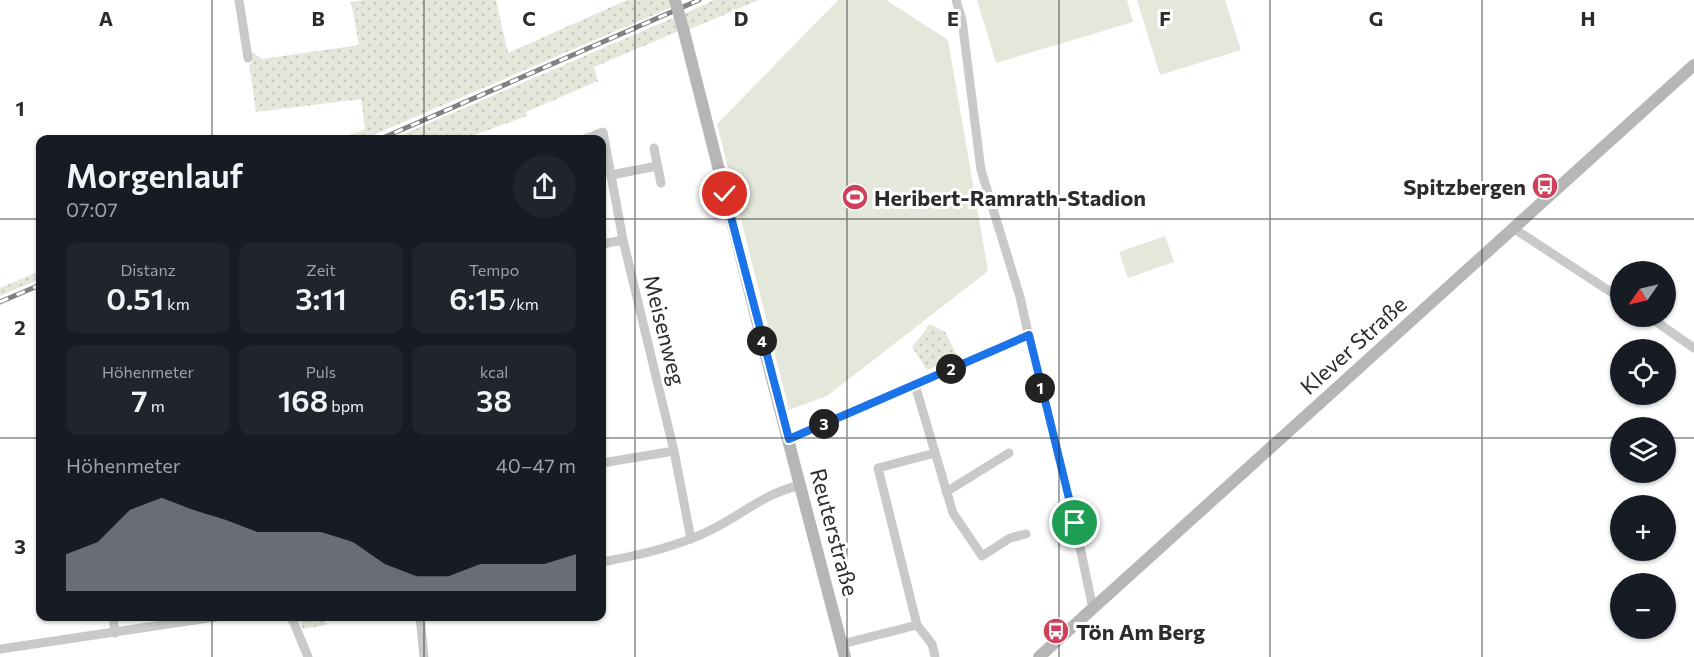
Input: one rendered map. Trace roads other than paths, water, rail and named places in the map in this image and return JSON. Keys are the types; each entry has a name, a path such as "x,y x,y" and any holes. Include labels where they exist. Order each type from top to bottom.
{"street":[{"path":"239,0 248,58"},
{"name":"Reuterstraße","path":"675,0 845,657"},
{"path":"956,0 962,20 981,170 1020,297 1046,412 1075,523 1093,609"},
{"name":"Klever Straße","path":"1039,657 1694,64"},
{"name":"Meisenweg","path":"606,148 623,240 674,451 691,539"},
{"path":"654,148 661,183"},
{"path":"611,175 657,166"},
{"path":"1513,228 1610,291"},
{"path":"606,243 623,240"},
{"path":"1664,327 1694,348"},
{"path":"789,439 1029,335"},
{"path":"915,385 953,513 982,556 1010,538 1026,534"},
{"path":"606,462 674,451"},
{"path":"934,453 878,468 917,625 932,645 935,656"},
{"path":"946,492 1009,453"},
{"path":"606,561 656,552 691,539 781,490 801,485"},
{"path":"114,621 115,633"},
{"path":"0,649 191,621"},
{"path":"293,621 308,657"},
{"path":"420,621 424,657"},
{"path":"842,644 917,625"}],"railway":[{"path":"389,135 699,0"},
{"path":"0,302 36,287"}],"place":[{"name":"Spitzbergen","path":"1545,186"},
{"name":"Heribert-Ramrath-Stadion","path":"855,197"},
{"name":"Tön Am Berg","path":"1056,631"}]}
